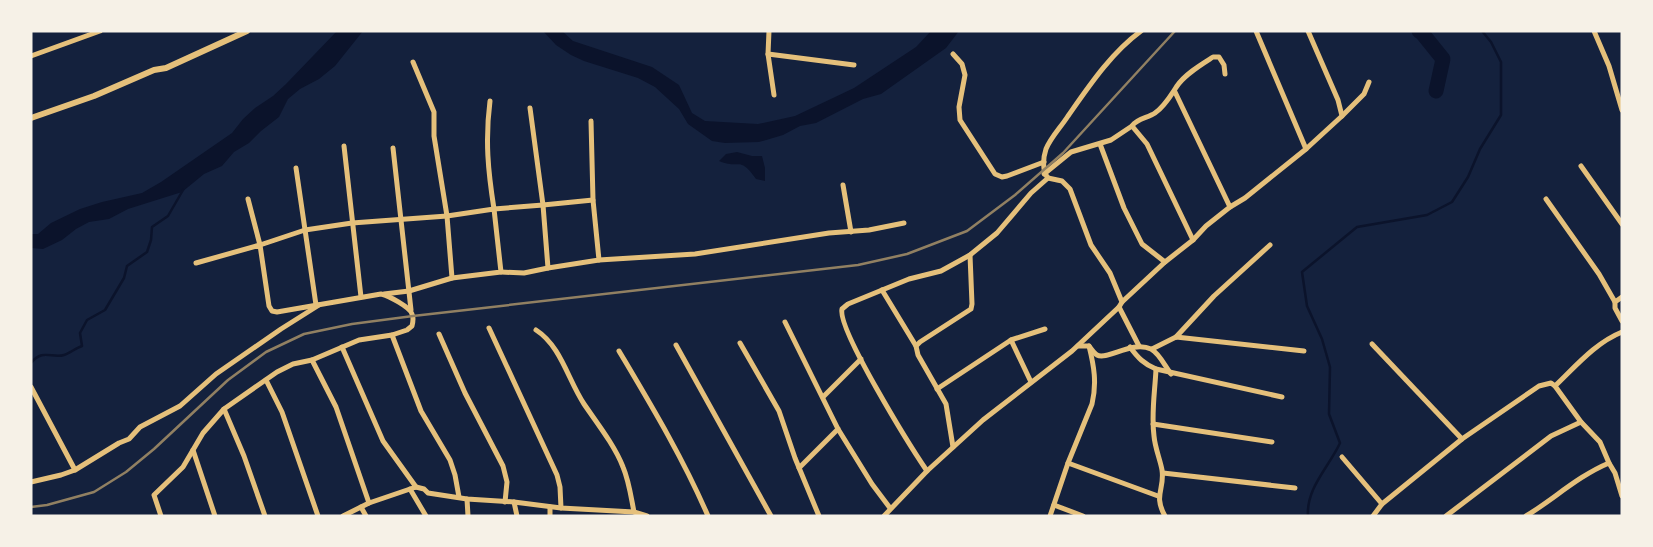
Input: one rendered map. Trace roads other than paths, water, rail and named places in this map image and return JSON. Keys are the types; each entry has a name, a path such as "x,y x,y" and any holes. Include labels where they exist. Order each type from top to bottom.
{"street":[{"path":"31,56 100,31"},
{"path":"31,118 94,96 154,70 166,68 247,31"},
{"path":"769,31 768,54 774,95"},
{"path":"1046,176 1045,151 1052,139 1088,87 1109,62 1141,31"},
{"path":"1256,31 1306,149"},
{"path":"1308,31 1338,100 1342,116"},
{"path":"1594,31 1609,66 1622,110"},
{"path":"768,54 854,65"},
{"path":"954,54 962,64 965,75 959,107 960,120 996,174 1002,177 1007,176 1044,162"},
{"path":"927,471 876,388 850,338 841,312 848,304 909,279 934,274 970,255 997,233 1046,176 1071,152 1112,140 1134,123 1155,113 1178,85 1213,56 1219,57 1224,65 1225,74"},
{"path":"413,62 434,112 434,136 447,216 452,278"},
{"path":"884,516 927,471 992,412 1077,346 1165,262 1193,240 1206,226 1230,206 1245,198 1306,149 1364,94 1369,82"},
{"path":"1174,92 1230,206"},
{"path":"490,101 486,147 501,272"},
{"path":"530,108 543,205 548,268"},
{"path":"591,121 593,200 599,260"},
{"path":"1132,126 1147,144 1193,240"},
{"path":"1100,144 1124,208 1142,244 1165,262"},
{"path":"344,146 361,297"},
{"path":"162,516 154,495 183,466 203,433 224,409 287,366 312,360 368,338 392,336 412,326 413,316 400,220 393,148"},
{"path":"1581,166 1622,224"},
{"path":"296,168 319,304"},
{"path":"1046,176 1062,181 1070,189 1091,245 1110,273 1120,305 1139,346"},
{"path":"843,186 851,232"},
{"path":"248,199 260,245 270,309 278,312 361,297 409,291 452,278 501,272 524,273 599,260 695,254 740,246 870,230 904,223"},
{"path":"1546,199 1599,274 1615,302 1615,308 1622,321"},
{"path":"196,263 305,230 352,223 447,216 593,200"},
{"path":"1077,346 1089,346 1098,355 1103,356 1130,347 1139,346 1152,349 1176,337 1214,296 1270,244"},
{"path":"916,346 971,309 970,255"},
{"path":"882,290 916,346 918,355 946,404 953,447"},
{"path":"381,294 411,310"},
{"path":"1615,302 1622,297"},
{"path":"31,482 75,470 119,443 129,439 140,427 180,406 216,374 319,304"},
{"path":"785,322 838,429 872,484 890,508"},
{"path":"489,328 557,475 560,487 561,508"},
{"path":"937,389 1011,340 1044,329"},
{"path":"536,330 542,334 557,352 575,390 620,459 627,478 634,512"},
{"path":"1555,386 1609,337 1622,332"},
{"path":"439,334 465,393 503,466 507,482 505,502"},
{"path":"392,336 421,411 450,460 459,497"},
{"path":"1176,337 1304,350"},
{"path":"1011,340 1031,382"},
{"path":"740,343 779,411 799,468 819,516"},
{"path":"1372,344 1462,440"},
{"path":"676,345 771,516"},
{"path":"1050,516 1095,393 1094,368 1089,346"},
{"path":"342,347 383,441 413,488 426,516"},
{"path":"1130,347 1137,358 1145,364 1171,374 1282,397"},
{"path":"1152,349 1171,374"},
{"path":"619,351 674,445 694,483 708,516"},
{"path":"823,397 861,359"},
{"path":"312,360 336,407 369,503"},
{"path":"1156,369 1153,424 1154,438 1162,473 1158,496 1165,516"},
{"path":"266,380 282,412 318,516"},
{"path":"1372,516 1382,504 1462,440 1539,386 1551,383 1581,422 1600,442 1615,473 1622,496"},
{"path":"31,387 75,470"},
{"path":"224,409 244,456 265,516"},
{"path":"1446,516 1551,436 1581,422"},
{"path":"1153,424 1272,442"},
{"path":"799,468 838,429"},
{"path":"193,450 215,516"},
{"path":"1342,458 1382,504"},
{"path":"1068,463 1158,496"},
{"path":"1526,516 1592,470 1609,463"},
{"path":"1162,473 1294,488"},
{"path":"343,516 369,503 413,488 424,489 428,493 467,498 604,513 634,512 646,516"},
{"path":"467,498 468,516"},
{"path":"514,502 517,516"},
{"path":"1054,505 1083,516"},
{"path":"361,507 366,516"},
{"path":"550,507 550,516"}],"water":[{"path":"337,31 363,31 335,66 288,99 279,117 249,143 234,152 222,166 204,174 182,192 128,209 109,219 89,222 62,240 43,249 31,248 31,234 38,234 51,223 80,209 142,193 232,133 255,108 273,96 286,84"},
{"path":"543,31 562,31 573,41 652,67 679,85 692,113 705,121 758,124 795,116 854,88 916,47 931,31 959,31 946,48 881,94 863,99 816,123 800,126 783,135 759,142 725,143 712,141 688,124 679,109 655,87 638,78 571,55 556,45"},
{"path":"737,152 752,156 762,156 765,168 765,181 756,179 742,165 719,161 726,154"}],"waterway":[{"path":"1419,31 1443,59 1436,91"},
{"path":"1308,516 1308,506 1314,487 1340,443 1329,414 1330,367 1322,339 1307,306 1302,272 1357,227 1427,215 1452,202 1468,177 1480,149 1501,115 1501,62 1491,42 1482,31"},
{"path":"31,363 40,356 60,356 82,346 80,333 87,320 105,310 124,278 127,266 147,252 151,240 152,227 168,216 183,190"}],"railway":[{"path":"31,507 47,505 94,492 126,472 154,449 228,380 266,352 304,334 352,324 413,316 858,265 907,254 967,231 1015,195 1063,153 1175,31"}]}
